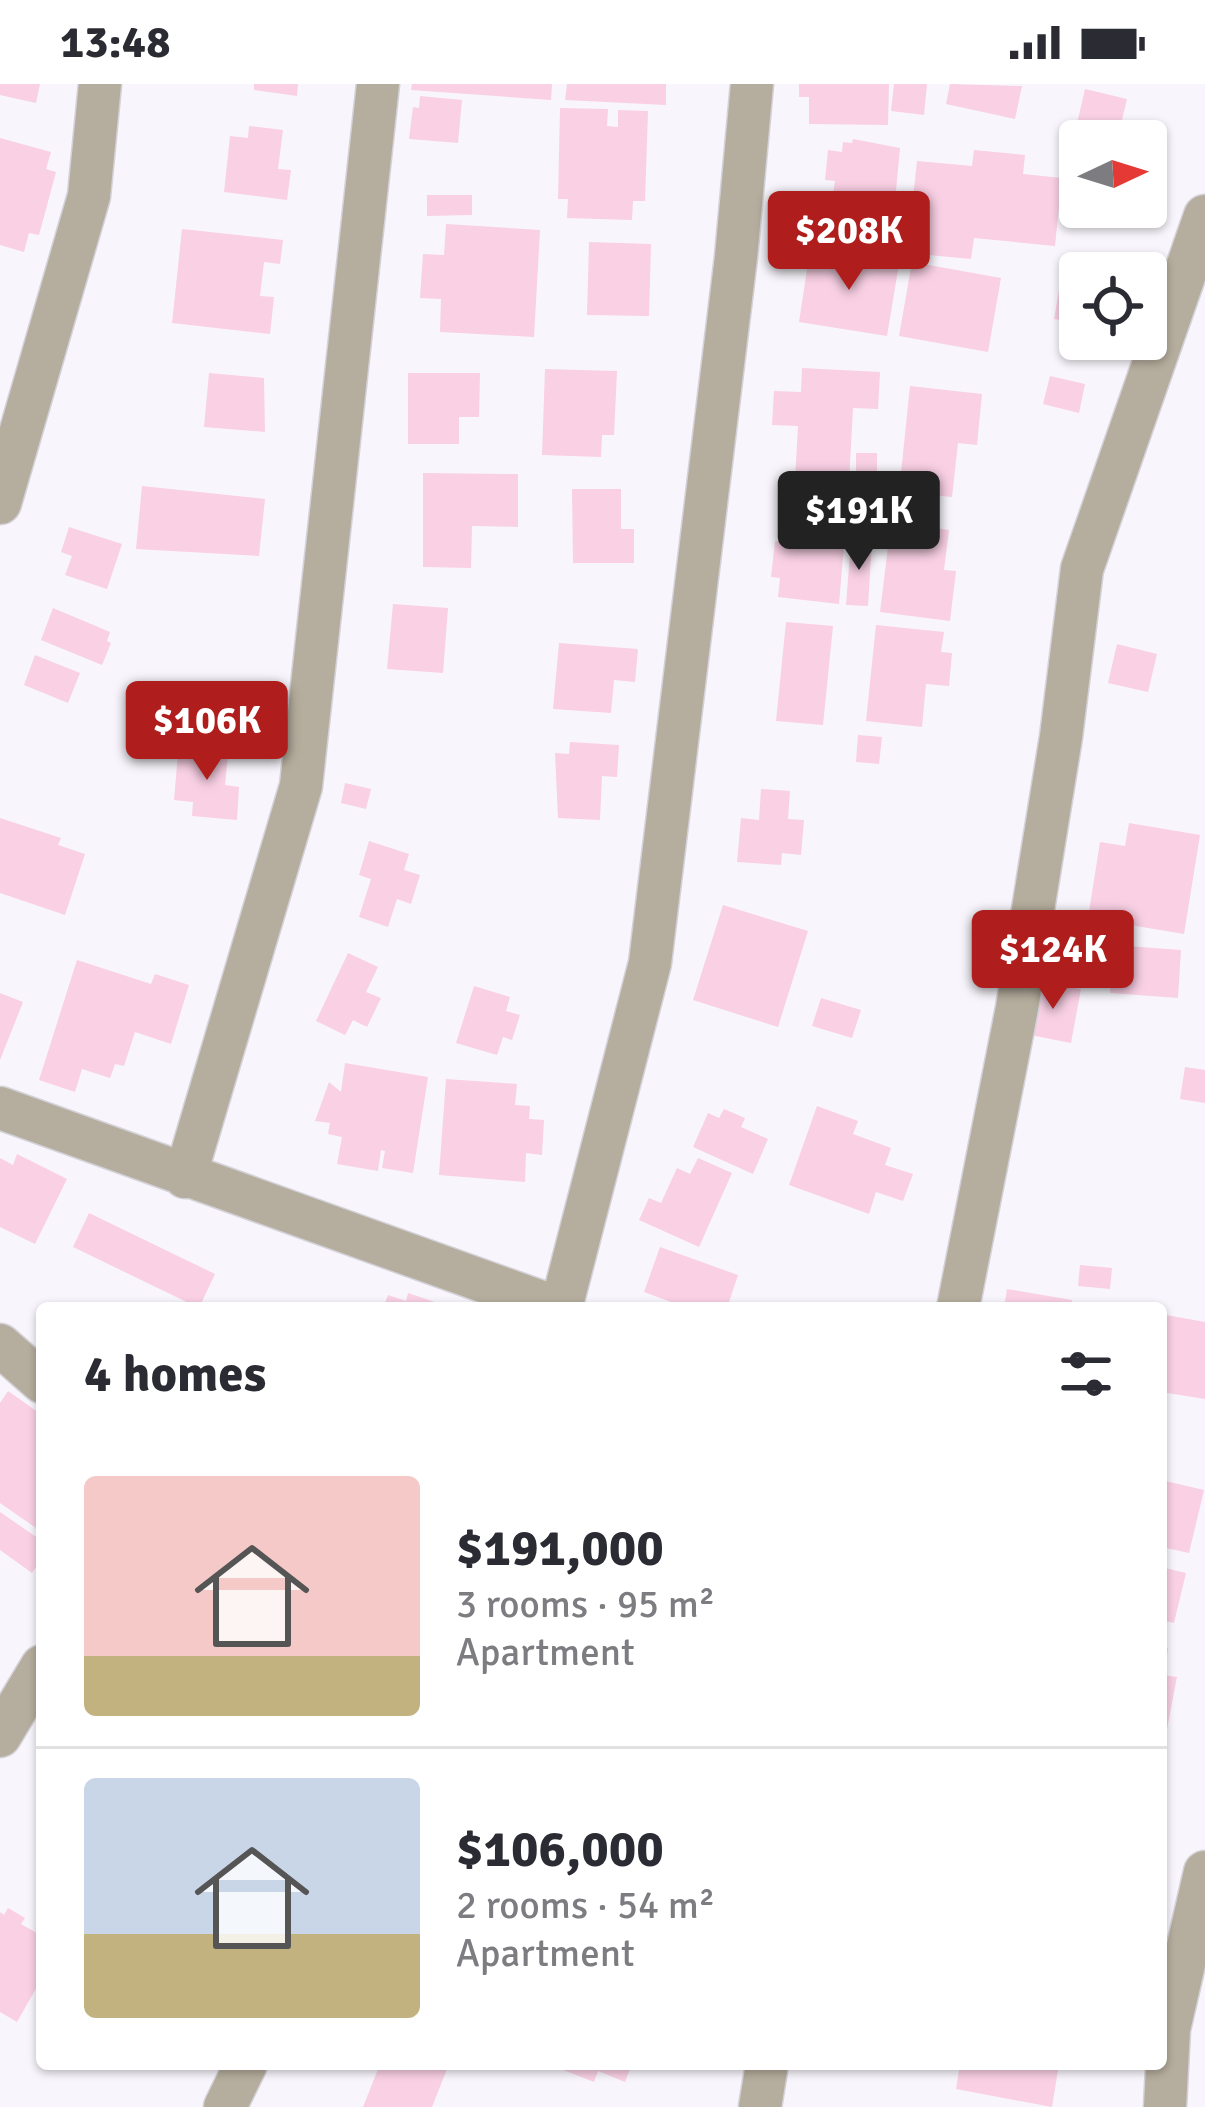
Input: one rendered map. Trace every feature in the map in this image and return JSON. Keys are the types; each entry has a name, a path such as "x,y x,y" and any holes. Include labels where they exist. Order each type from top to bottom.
{"street":[{"path":"0,503 89,196 100,84"},
{"path":"185,1177 301,786 378,84"},
{"path":"561,1302 650,964 736,257 752,84"},
{"path":"959,1302 1017,1008 1061,737 1082,569 1205,216"},
{"path":"0,1108 542,1302"},
{"path":"0,1345 36,1377"},
{"path":"0,1736 36,1676"},
{"path":"1167,2068 1169,2029 1205,1872"},
{"path":"225,2107 243,2070"},
{"path":"760,2107 766,2070"},
{"path":"1165,2107 1167,2070"}],"building":[{"path":"0,84 40,84 36,103 0,95"},
{"path":"254,84 298,84 297,96 254,90"},
{"path":"412,84 552,84 551,100 411,90"},
{"path":"567,84 666,84 666,105 565,100"},
{"path":"799,84 889,84 888,125 809,124 809,97 799,97"},
{"path":"894,84 927,84 924,115 891,111"},
{"path":"950,84 1022,86 1015,119 946,104"},
{"path":"1085,89 1127,99 1122,120 1078,120"},
{"path":"420,96 462,100 458,143 409,139 413,107 419,108"},
{"path":"560,108 608,109 607,126 618,127 618,110 648,111 645,201 633,201 632,220 567,218 568,199 558,199"},
{"path":"249,126 283,130 278,169 291,170 287,200 224,192 230,136 248,138"},
{"path":"0,138 51,152 46,169 56,172 39,235 29,233 24,252 0,245"},
{"path":"853,139 900,148 890,254 833,248 838,194 833,194 835,181 825,180 828,150 842,152 843,142"},
{"path":"974,150 1025,155 1023,174 1059,178 1055,246 974,238 971,259 907,253 917,161 972,166"},
{"path":"427,195 472,195 472,215 427,216"},
{"path":"446,224 540,230 534,337 440,332 441,299 420,298 423,254 444,255"},
{"path":"182,229 283,240 280,264 264,262 260,296 274,297 270,334 172,323"},
{"path":"589,242 651,244 649,316 587,315"},
{"path":"810,250 899,264 887,336 799,322"},
{"path":"912,262 1001,278 988,352 899,336"},
{"path":"802,368 880,372 878,409 853,408 849,483 795,480 798,426 772,425 774,391 801,392"},
{"path":"545,369 617,371 614,435 602,435 601,457 542,455"},
{"path":"209,373 264,378 265,432 204,427"},
{"path":"408,373 480,373 479,417 459,417 459,444 408,444"},
{"path":"1050,376 1085,384 1079,413 1043,404"},
{"path":"910,386 982,394 977,445 958,443 952,497 899,492"},
{"path":"856,453 877,453 877,493 856,493"},
{"path":"423,473 518,474 518,527 472,526 471,568 423,567"},
{"path":"142,486 265,499 259,556 136,549"},
{"path":"572,489 621,489 621,529 634,529 634,563 573,563"},
{"path":"826,497 856,500 852,534 845,533 839,604 778,597 780,578 771,577 775,541 794,543 797,513 824,516"},
{"path":"892,514 924,519 923,526 949,530 944,570 956,571 950,621 880,612"},
{"path":"69,527 122,544 107,589 65,575 72,556 61,552"},
{"path":"851,540 872,542 868,606 846,605"},
{"path":"393,604 448,608 443,673 387,669"},
{"path":"53,608 110,632 102,665 41,640"},
{"path":"786,622 833,626 823,725 776,721"},
{"path":"876,625 944,632 941,652 952,653 949,686 926,684 922,727 866,721"},
{"path":"559,643 638,649 635,682 614,680 611,713 553,709"},
{"path":"1117,644 1157,654 1148,692 1108,683"},
{"path":"35,655 80,673 68,703 24,685"},
{"path":"858,735 882,737 879,764 856,762"},
{"path":"570,742 619,745 617,777 602,776 600,820 558,818 555,753 569,754"},
{"path":"201,743 229,745 225,785 239,787 237,820 192,816 193,802 174,800 178,753 197,754"},
{"path":"345,783 371,789 366,809 341,803"},
{"path":"761,789 790,791 788,819 804,820 801,855 782,853 781,865 737,862 741,818 759,820"},
{"path":"0,818 61,838 58,845 85,854 65,915 0,893"},
{"path":"1129,823 1200,835 1184,934 1088,918 1100,842 1125,846"},
{"path":"369,841 409,854 404,870 420,875 411,904 397,899 388,927 359,917 371,879 359,875"},
{"path":"723,905 808,931 778,1027 693,1000"},
{"path":"1114,945 1181,950 1178,998 1110,993"},
{"path":"348,953 378,967 366,992 381,998 367,1027 353,1020 345,1035 316,1021"},
{"path":"77,960 151,984 155,974 189,985 171,1044 135,1032 124,1066 115,1064 110,1078 82,1069 75,1092 39,1080"},
{"path":"1034,981 1081,989 1071,1043 1025,1034"},
{"path":"474,986 510,997 506,1011 520,1015 512,1040 503,1037 497,1055 456,1043"},
{"path":"0,993 23,1002 0,1060"},
{"path":"821,998 861,1010 852,1038 812,1026"},
{"path":"345,1063 428,1077 413,1173 382,1168 385,1151 381,1150 378,1171 337,1164 342,1137 328,1134 330,1123 315,1121 329,1082 341,1092"},
{"path":"1185,1067 1205,1070 1205,1103 1180,1099"},
{"path":"446,1079 517,1084 515,1105 530,1106 529,1119 544,1120 542,1155 526,1153 525,1182 439,1175"},
{"path":"817,1106 858,1121 853,1134 891,1148 885,1165 913,1174 903,1201 876,1192 869,1214 789,1185"},
{"path":"724,1109 745,1118 741,1127 768,1139 753,1174 693,1147 708,1113 719,1118"},
{"path":"17,1154 67,1179 35,1244 0,1227 0,1158 13,1165"},
{"path":"698,1158 732,1173 699,1247 639,1220 649,1198 661,1203 677,1168 690,1174"},
{"path":"89,1213 215,1274 202,1302 187,1302 73,1247"},
{"path":"660,1247 738,1275 729,1302 671,1302 644,1292"},
{"path":"1080,1265 1112,1268 1110,1289 1078,1286"},
{"path":"1007,1289 1072,1300 1072,1302 1005,1302"},
{"path":"408,1293 435,1302 385,1302 388,1295 406,1301"},
{"path":"1167,1315 1205,1322 1205,1399 1167,1393"},
{"path":"8,1391 36,1411 36,1528 0,1503 0,1403"},
{"path":"1167,1481 1204,1490 1189,1553 1167,1548"},
{"path":"0,1512 36,1537 36,1567 32,1573 0,1550"},
{"path":"1167,1568 1186,1573 1174,1623 1167,1621"},
{"path":"1167,1675 1177,1677 1167,1729"},
{"path":"8,1908 25,1918 21,1924 36,1933 36,1989 17,2022 0,2012 0,1912 4,1915"},
{"path":"378,2070 447,2070 432,2107 363,2107"},
{"path":"563,2070 630,2070 625,2082 598,2071 594,2082"},
{"path":"959,2070 1058,2070 1052,2107 956,2089"}]}
